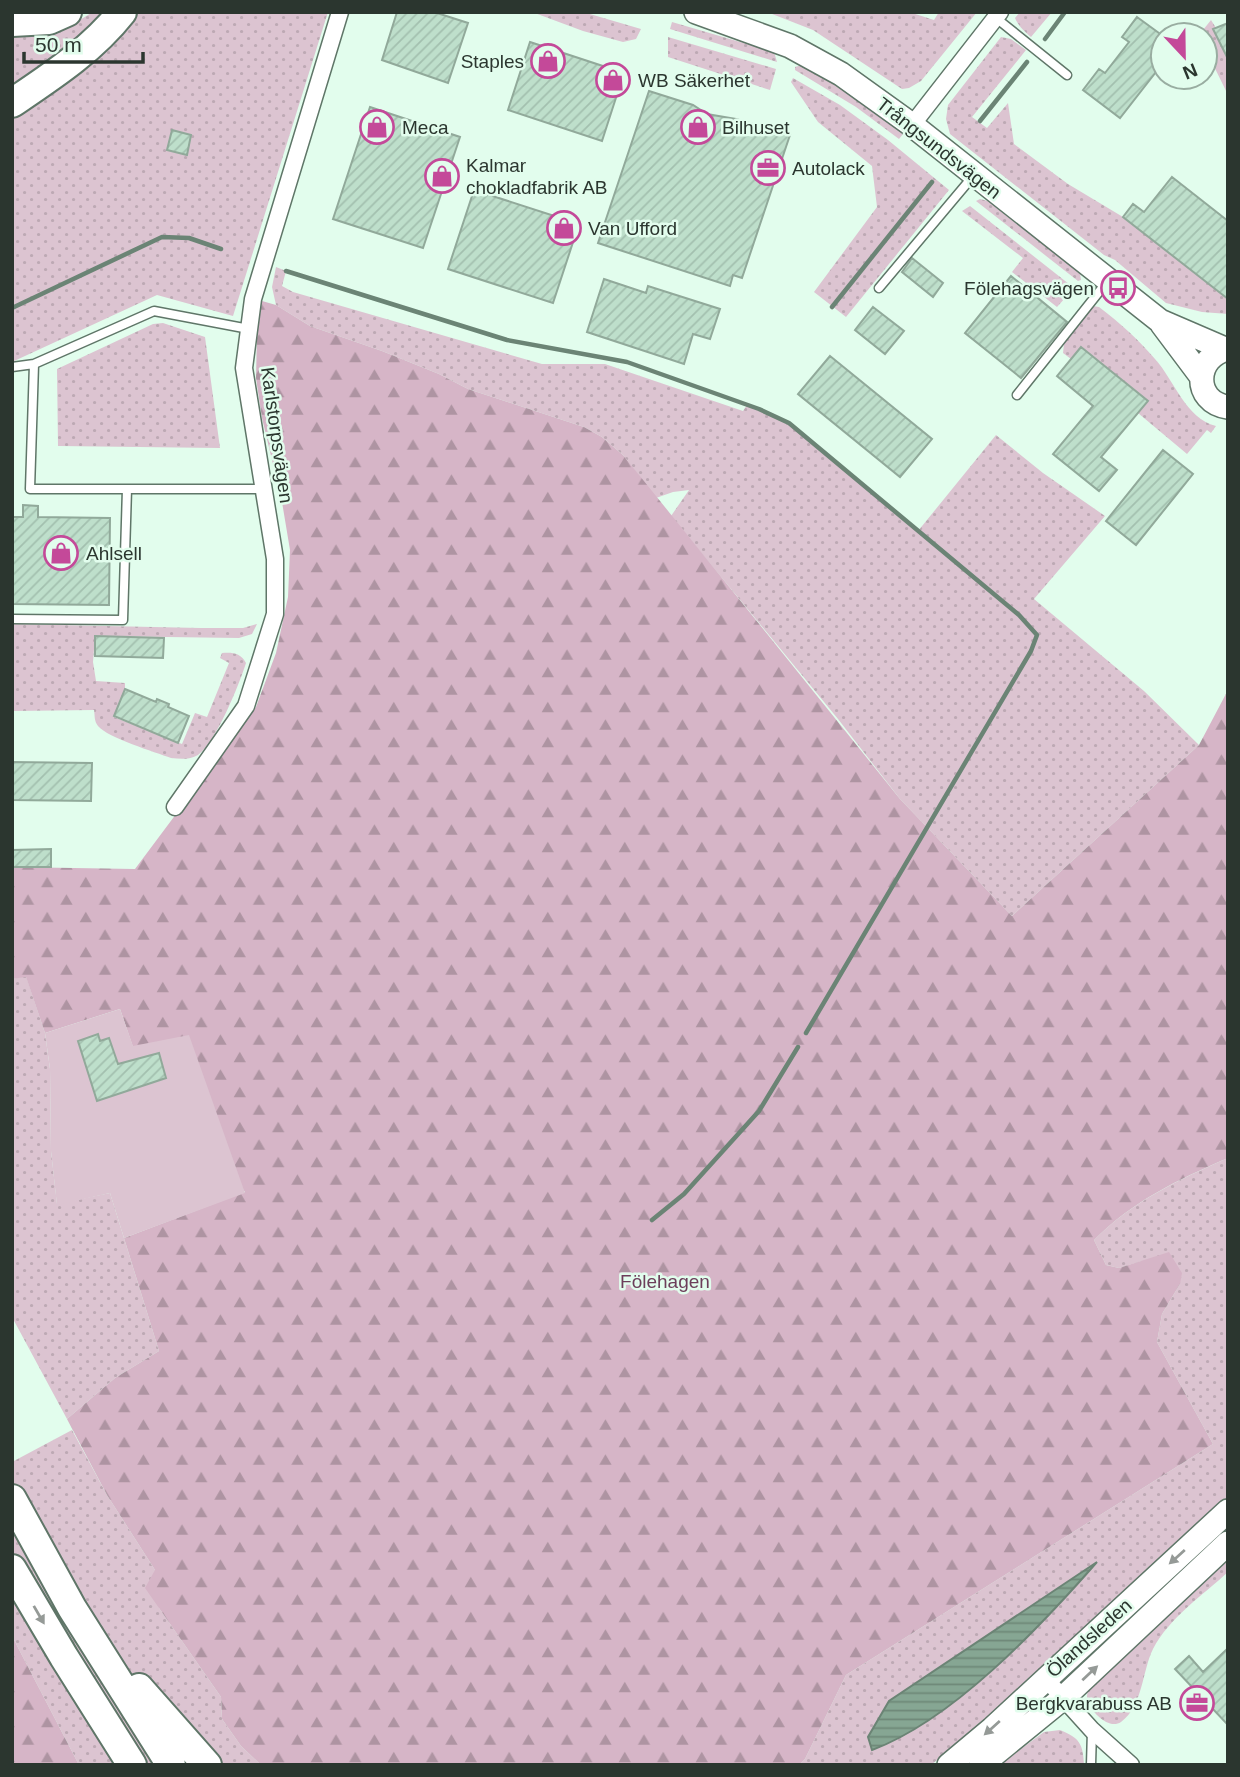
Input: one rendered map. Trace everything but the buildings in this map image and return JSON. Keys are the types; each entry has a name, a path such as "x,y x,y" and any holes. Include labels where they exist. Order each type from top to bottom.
{"highway":[{"path":"12,22 49,20 67,12"},
{"path":"12,103 66,66 103,34 122,12"},
{"path":"12,1499 72,1608 171,1765"},
{"path":"12,1569 132,1765"},
{"path":"72,1608 207,1765"},
{"path":"64,1657 108,1765"}],"main road":[{"name":"Trångsundsvägen","path":"696,12 790,46 841,74 912,125 1160,321 1201,376 1206,395 1213,402 1228,407"},
{"name":"Trångsundsvägen","path":"1160,321 1226,349"},
{"path":"1201,376 1209,358 1226,349"},
{"name":"Ölandsleden","path":"949,1765 992,1729 1228,1511"},
{"name":"Ölandsleden","path":"981,1765 1062,1699 1228,1543"}],"street":[{"name":"Karlstorpsvägen","path":"175,807 246,706 275,614 275,559 244,368 253,299 340,12"},
{"path":"912,125 998,15"},
{"path":"1045,1678 1092,1730 1131,1765"}],"lane":[{"path":"998,15 1067,75"},
{"path":"879,288 974,175"},
{"path":"1017,395 1108,280"},
{"path":"12,367 33,363 154,311 249,329"},
{"path":"33,363 30,489 262,489"},
{"path":"12,619 123,620 127,489"},
{"path":"1091,1765 1092,1730"}],"shaded area":[{"path":"92,12 109,12 97,27 12,91 12,34 64,26"},
{"path":"139,12 328,12 233,316 157,295 12,362 12,117 96,57"},
{"path":"532,12 583,12 641,29 636,39 623,42"},
{"path":"767,12 909,12 934,20 939,12 977,12 921,81 902,89 813,30"},
{"path":"1020,12 1052,12 1031,37 1015,18"},
{"path":"672,22 774,52 777,62 670,29"},
{"path":"668,37 776,69 770,90 668,57"},
{"path":"1001,37 1011,39 1026,50 972,117 987,128 1008,103 1014,144 1068,184 1123,217 1225,297 1228,294 1228,314 1202,312 1166,303 1115,260 1104,255 950,134 946,119 948,105"},
{"path":"1219,41 1228,59 1228,95 1219,77"},
{"path":"802,65 843,88 903,134 899,139 856,107 795,70 795,67"},
{"path":"793,78 840,105 949,190 846,317 814,292 877,207 872,166 818,122 791,82"},
{"path":"976,201 988,201 1080,273 1081,280 1078,281"},
{"path":"970,206 1074,288 1057,307 1012,272 1023,258 962,211"},
{"path":"276,267 286,271 282,286 293,292 542,364 605,364 743,411 747,405 789,423 918,531 996,435 1043,473 1105,516 1034,599 1144,691 1199,745 1012,916 900,799 838,719 671,516 689,490 656,498 623,455 602,437 584,427 468,389 382,351 310,326 276,305 272,287"},
{"path":"1093,306 1099,307 1135,338 1162,368 1188,407 1205,422 1216,426 1211,433 1207,430 1187,454 1138,413 1147,400 1081,347 1071,359 1063,353 1064,344"},
{"path":"163,323 205,337 220,448 58,446 57,369 153,324"},
{"path":"12,624 243,628 257,624 252,634 239,638 95,636 93,662 96,681 125,683 114,717 182,744 195,713 207,717 229,663 220,658 222,653 242,657 246,663 238,685 212,738 198,755 181,759 132,744 103,731 95,720 94,710 12,711"},
{"path":"26,976 45,1033 50,1069 51,1151 57,1204 110,1193 159,1351 115,1378 67,1419 12,1317 12,979"},
{"path":"120,1009 133,1046 189,1035 245,1193 124,1238 110,1193 57,1205 51,1151 50,1069 45,1033"},
{"path":"1228,1158 1228,1497 988,1718 931,1765 799,1765 805,1759 846,1675 1213,1444 1157,1342 1162,1314 1180,1284 1142,1261 1119,1268 1106,1265 1094,1240 1140,1203 1174,1183"},
{"path":"72,1430 107,1495 155,1570 159,1608 221,1697 222,1719 241,1746 261,1765 79,1765 12,1636 12,1462"},
{"path":"1228,1554 1228,1572 1177,1617 1153,1649 1138,1698 1128,1715 1116,1724 1102,1719 1087,1700 1091,1682"},
{"path":"1097,1562 1049,1615 994,1669 933,1717 903,1736 872,1750 868,1737 889,1701"},
{"path":"1060,1730 1079,1743 1084,1765 999,1765 1044,1732"}],"green space":[{"name":"Fölehagen","path":"262,301 276,305 310,326 382,351 468,389 584,427 602,437 623,455 900,799 1012,916 1199,745 1228,690 1228,1158 1156,1193 1124,1214 1094,1240 1106,1265 1119,1268 1169,1252 1182,1273 1180,1284 1162,1314 1157,1342 1213,1444 846,1675 805,1759 799,1765 261,1765 241,1746 222,1719 221,1697 145,1588 155,1570 107,1495 67,1419 115,1378 159,1351 124,1238 245,1192 133,1047 120,1009 45,1033 26,977 12,979 12,867 135,869 256,707 276,653 288,597 290,550 256,378 257,334"},
{"path":"12,1636 79,1765 12,1765"}],"waterway":[{"path":"1045,39 1065,12"},
{"path":"980,121 1027,62"},
{"path":"832,307 932,182"},
{"path":"12,308 162,237 189,238 221,249"},
{"path":"286,271 507,340 627,362 759,409 789,423 1019,615 1037,635 1031,651 806,1033"},
{"path":"652,1220 684,1194 759,1111 798,1047"}],"place":[{"name":"Staples","path":"548,61"},
{"name":"WB Säkerhet","path":"613,80"},
{"name":"Meca","path":"377,127"},
{"name":"Bilhuset","path":"698,127"},
{"name":"Autolack","path":"768,168"},
{"name":"Kalmar chokladfabrik AB","path":"442,176"},
{"name":"Van Ufford","path":"564,228"},
{"name":"Fölehagsvägen","path":"1118,288"},
{"name":"Ahlsell","path":"61,553"},
{"name":"Bergkvarabuss AB","path":"1197,1703"}]}
